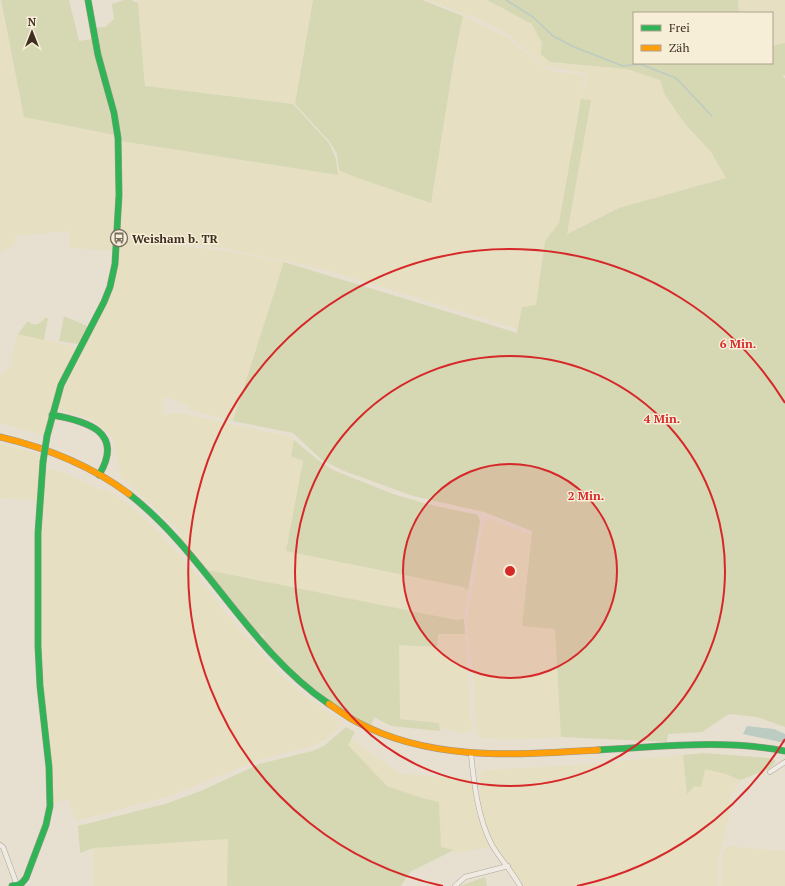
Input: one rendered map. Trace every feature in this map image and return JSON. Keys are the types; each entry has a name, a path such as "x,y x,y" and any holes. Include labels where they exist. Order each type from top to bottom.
{"main road":[{"path":"19,885 43,833 48,817 50,798 38,646 38,533 43,462 52,415 63,379 108,293 115,264 119,188 118,138 114,113 96,46 88,0"},
{"path":"52,415 87,423 100,432 105,440 108,456 107,463 100,475"},
{"path":"0,436 56,453 100,475 129,495 166,529 199,566 282,666 318,698 366,728 398,741 442,751 471,754 543,753 733,744 760,746 785,751"}],"street":[{"path":"471,754 484,824 492,844 520,886"},
{"path":"770,772 785,762"},
{"path":"0,845 3,847 19,885"},
{"path":"455,886 465,877 508,866"}],"shaded area":[{"path":"0,0 24,117 115,135 116,165 113,251 70,248 69,231 15,236 15,245 0,253"},
{"path":"138,0 313,0 295,104 145,86"},
{"path":"427,0 487,0 532,24 542,43 542,49 550,62 628,69 660,80 665,95 685,124 711,152 726,178 619,208 566,234 590,101 581,99 559,223 545,241 536,305 522,307 518,329 323,269 223,248 118,235 121,141 337,175 337,169 352,176 446,108 463,16 508,38 545,68 556,72 580,74 585,77 582,90 584,90 587,77 585,73 545,66 507,34 478,19"},
{"path":"738,0 785,0 785,43 773,46 773,12 739,12"},
{"path":"121,238 238,253 284,262 233,421 192,411 184,403 164,397 164,415 180,413 291,437 294,440 291,456 303,461 286,551 463,587 468,590 464,619 456,620 207,570 180,538 181,532 121,477 112,437 91,419 61,411 58,405 62,386 107,300 118,240"},
{"path":"18,334 77,347 60,381 47,428 44,429 43,435 0,423 0,377 12,366 11,356"},
{"path":"0,444 39,454 43,460 39,501 0,498"},
{"path":"44,468 63,472 103,491 106,489 129,505 154,527 200,578 221,608 283,677 304,695 341,722 337,730 329,738 309,747 261,759 170,796 76,821 68,799 52,804 41,664 38,541"},
{"path":"490,519 531,535 522,626 555,629 561,737 508,740 480,737 476,734 473,674 467,622 484,522"},
{"path":"438,634 465,634 472,732 460,733 441,728 439,723 400,719 399,645 437,647"},
{"path":"747,726 774,729 785,734 785,743 743,734"},
{"path":"351,739 401,774 471,779 477,815 490,847 455,853 454,850 441,847 439,802 387,786 348,745"},
{"path":"683,755 687,794 695,786 701,787 705,769 726,774 742,781 737,785 732,794 728,821 718,862 718,886 521,886 493,844 484,824 480,803 480,775 484,770 564,766"},
{"path":"229,839 227,886 93,886 93,848"},
{"path":"726,846 785,851 785,886 721,886 722,858"}],"green space":[{"path":"1,0 69,0 79,41 92,39 115,135 24,117"},
{"path":"124,0 131,0 138,3 145,86 293,104 329,143 336,159 338,175 121,141 94,28 105,27 114,19 112,4"},
{"path":"313,0 422,0 463,16 454,60 431,203 352,176 339,170 337,154 330,142 295,104"},
{"path":"487,0 738,0 739,12 633,12 633,64 773,64 773,46 785,43 785,75 782,77 785,78 785,727 757,717 729,714 702,732 668,734 667,742 561,737 555,629 522,626 532,531 484,512 413,496 344,471 322,460 293,433 233,421 284,262 517,333 522,307 536,305 545,241 559,223 581,99 591,100 567,234 619,208 726,178 711,152 685,124 665,95 660,80 628,69 550,62 541,54 542,43 532,24"},
{"path":"64,316 87,326 88,328 78,344 59,341"},
{"path":"45,318 48,318 44,340 18,334 28,321 35,324 42,322"},
{"path":"294,440 318,460 333,470 393,494 427,504 478,515 480,522 468,590 463,587 286,551 303,461 291,456"},
{"path":"207,570 456,620 464,619 465,634 438,634 437,647 399,645 400,719 439,723 440,731 391,726 374,717 371,726 327,700 296,676 271,650 263,638 265,636 258,633"},
{"path":"346,727 355,732 348,745 387,786 439,802 441,847 454,850 410,872 401,886 227,886 228,839 93,848 80,853 78,826 165,804 201,791 259,764 312,751 324,746"},
{"path":"703,753 769,758 775,760 775,763 769,769 740,780 726,774 705,769 701,787 695,786 687,794 683,755"},
{"path":"485,877 487,886 460,886"}],"waterway":[{"path":"506,0 533,17 553,36 574,47 623,66 640,64 676,78 712,116"}],"traffic: fast":[{"path":"47,436 61,385 104,302 110,287 115,264 119,195 118,138 114,113 98,55 88,0"},
{"path":"52,415 89,425 98,431 105,439 108,448 106,460 99,475"},
{"path":"43,462 47,436"},
{"path":"12,886 21,884 26,878 46,825 50,806 49,767 40,686 38,646 38,533 43,462"},
{"path":"129,494 156,518 181,544 250,629 274,656 300,682 329,704"},
{"path":"598,750 692,745 739,745 785,751"}],"traffic: slow":[{"path":"0,437 34,446 68,459 99,474 129,494"},
{"path":"329,704 355,721 384,734 413,744 443,750 505,754 598,750"}],"place":[{"name":"Weisham b. TR","path":"119,238"}]}
